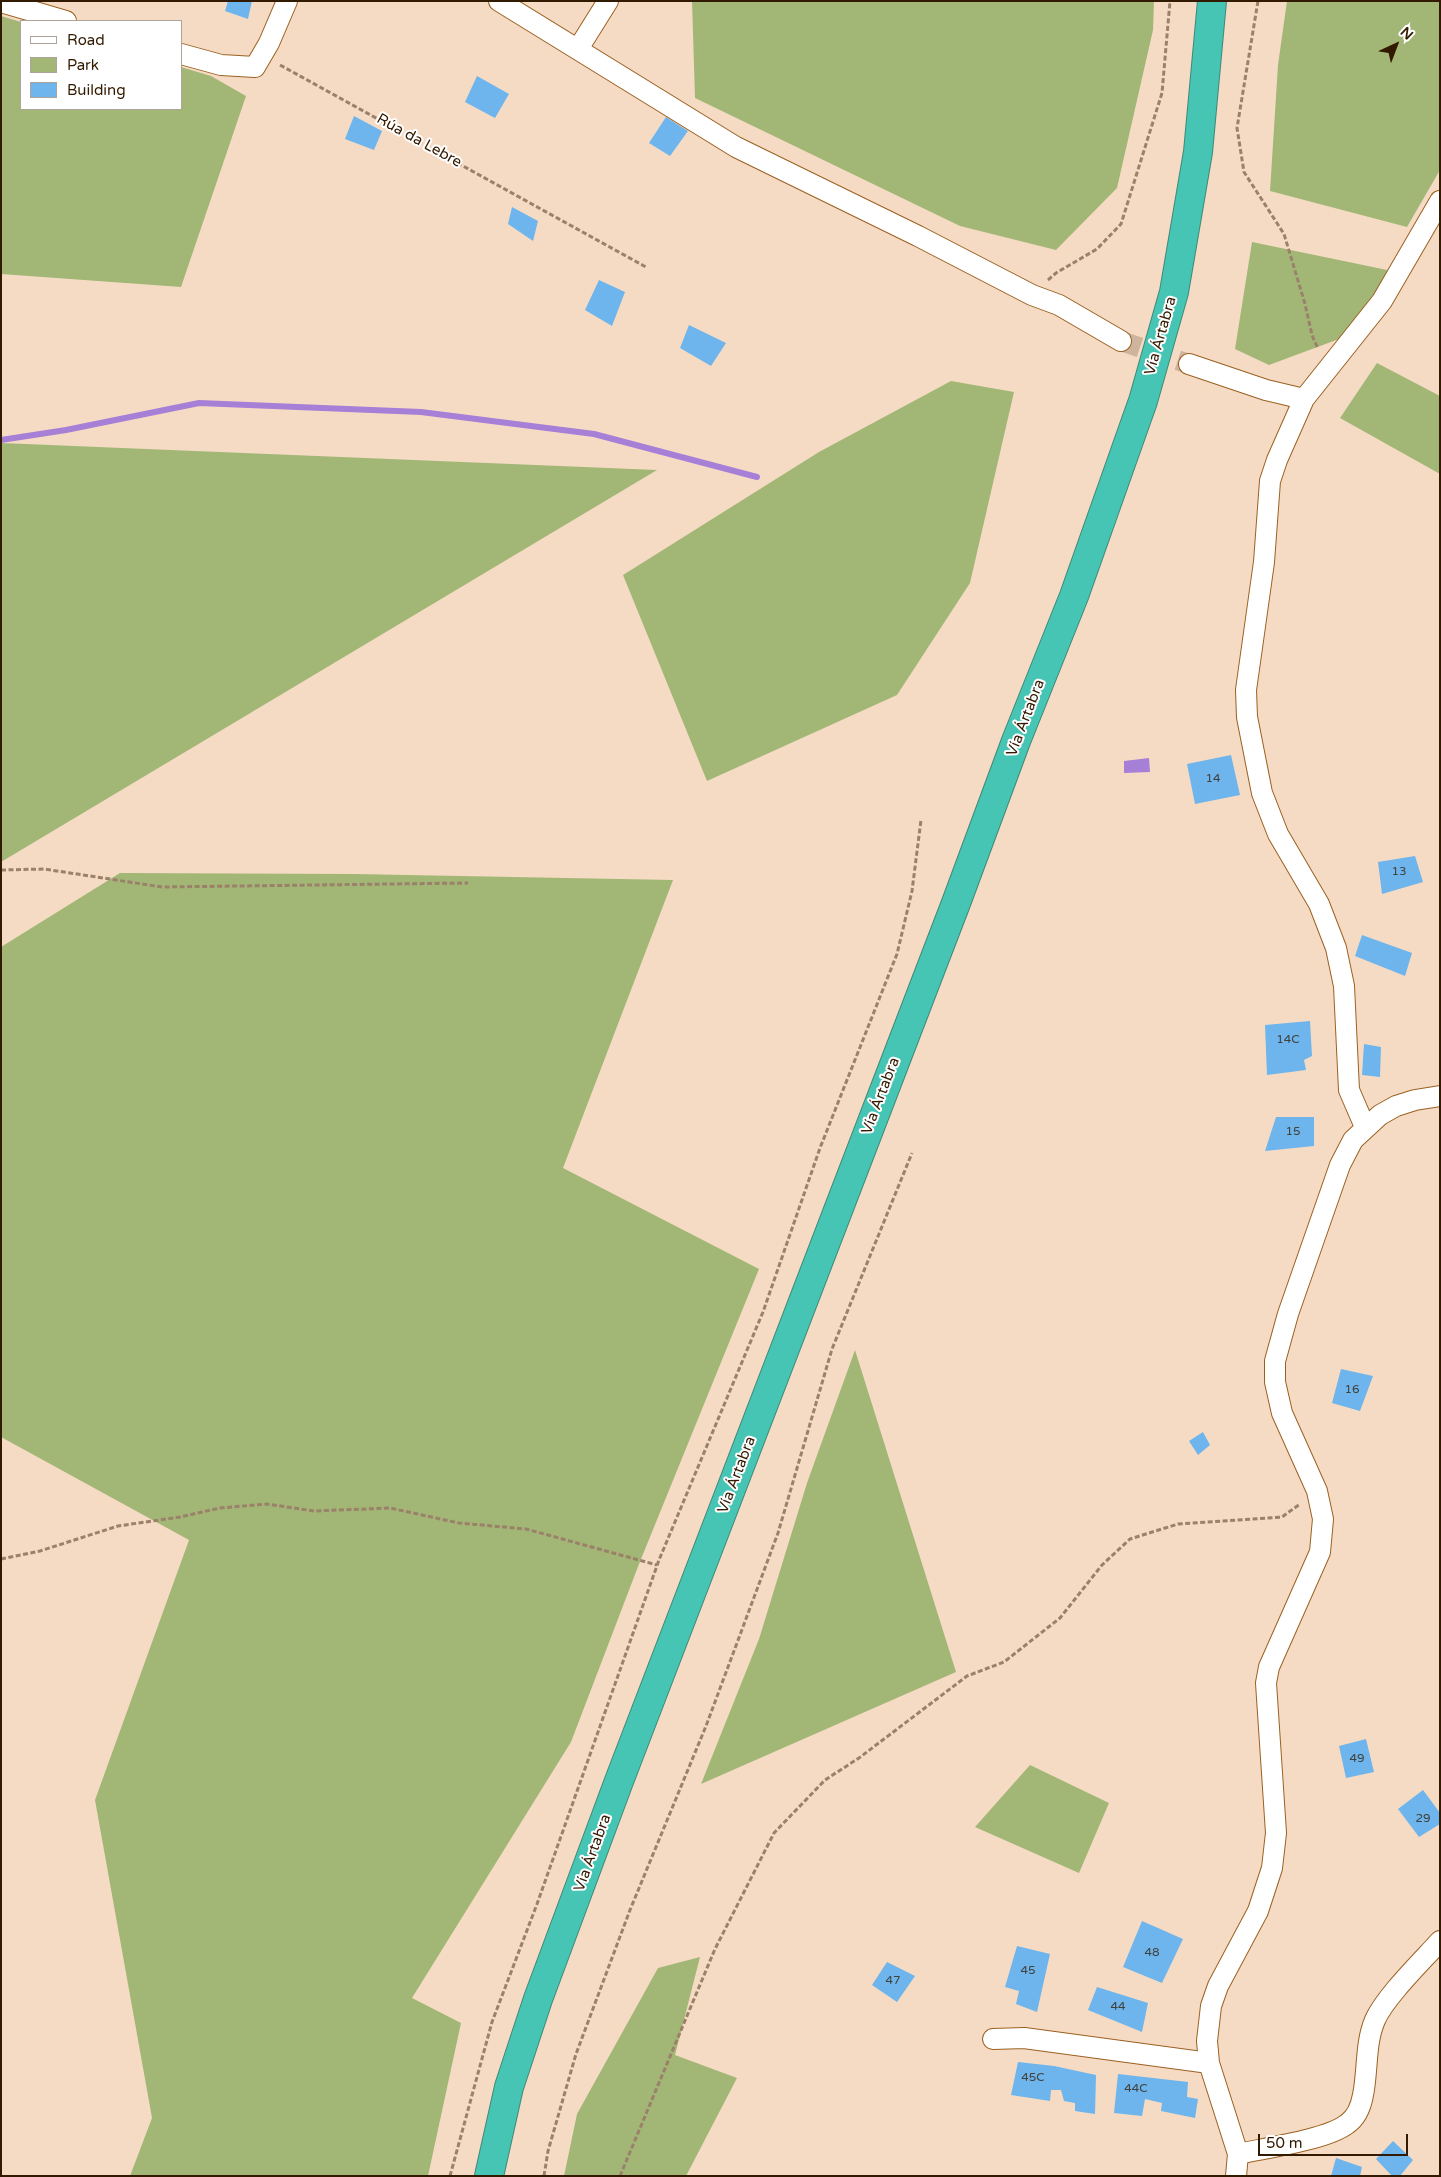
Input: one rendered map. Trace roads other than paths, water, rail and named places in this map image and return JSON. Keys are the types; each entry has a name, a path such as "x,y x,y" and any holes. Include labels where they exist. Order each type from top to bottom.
{"highway":[{"name":"Vía Ártabra","path":"489,2176 509,2087 538,1999 1016,741 1074,596 1143,401 1174,292 1198,152 1212,1"}],"street":[{"path":"182,54 221,65 255,66 269,43 287,1"},
{"path":"499,1 736,146 1032,295 1059,305 1121,341"},
{"path":"578,49 608,1"},
{"path":"1,2 63,20"},
{"path":"1365,1127 1349,1090 1344,986 1336,948 1319,904 1278,834 1262,794 1247,717 1246,690 1264,562 1270,481 1277,460 1304,399 1382,301 1440,201"},
{"path":"1189,364 1266,390 1304,399"},
{"path":"1236,2176 1238,2154 1209,2063 1207,2041 1211,2006 1218,1986 1258,1911 1272,1868 1276,1834 1266,1683 1269,1667 1320,1552 1323,1519 1317,1491 1282,1413 1275,1382 1275,1362 1288,1314 1340,1165 1354,1140 1365,1127 1380,1115 1396,1106 1415,1100 1440,1096"},
{"path":"1238,2154 1331,2134 1348,2124 1358,2112 1363,2097 1370,2038 1376,2020 1387,2002 1440,1941"},
{"path":"993,2039 1024,2038 1209,2063"}],"waterway":[{"path":"1,440 66,430 199,403 421,412 594,434 757,477"}],"tunnel":[{"path":"1121,341 1189,364"}]}
